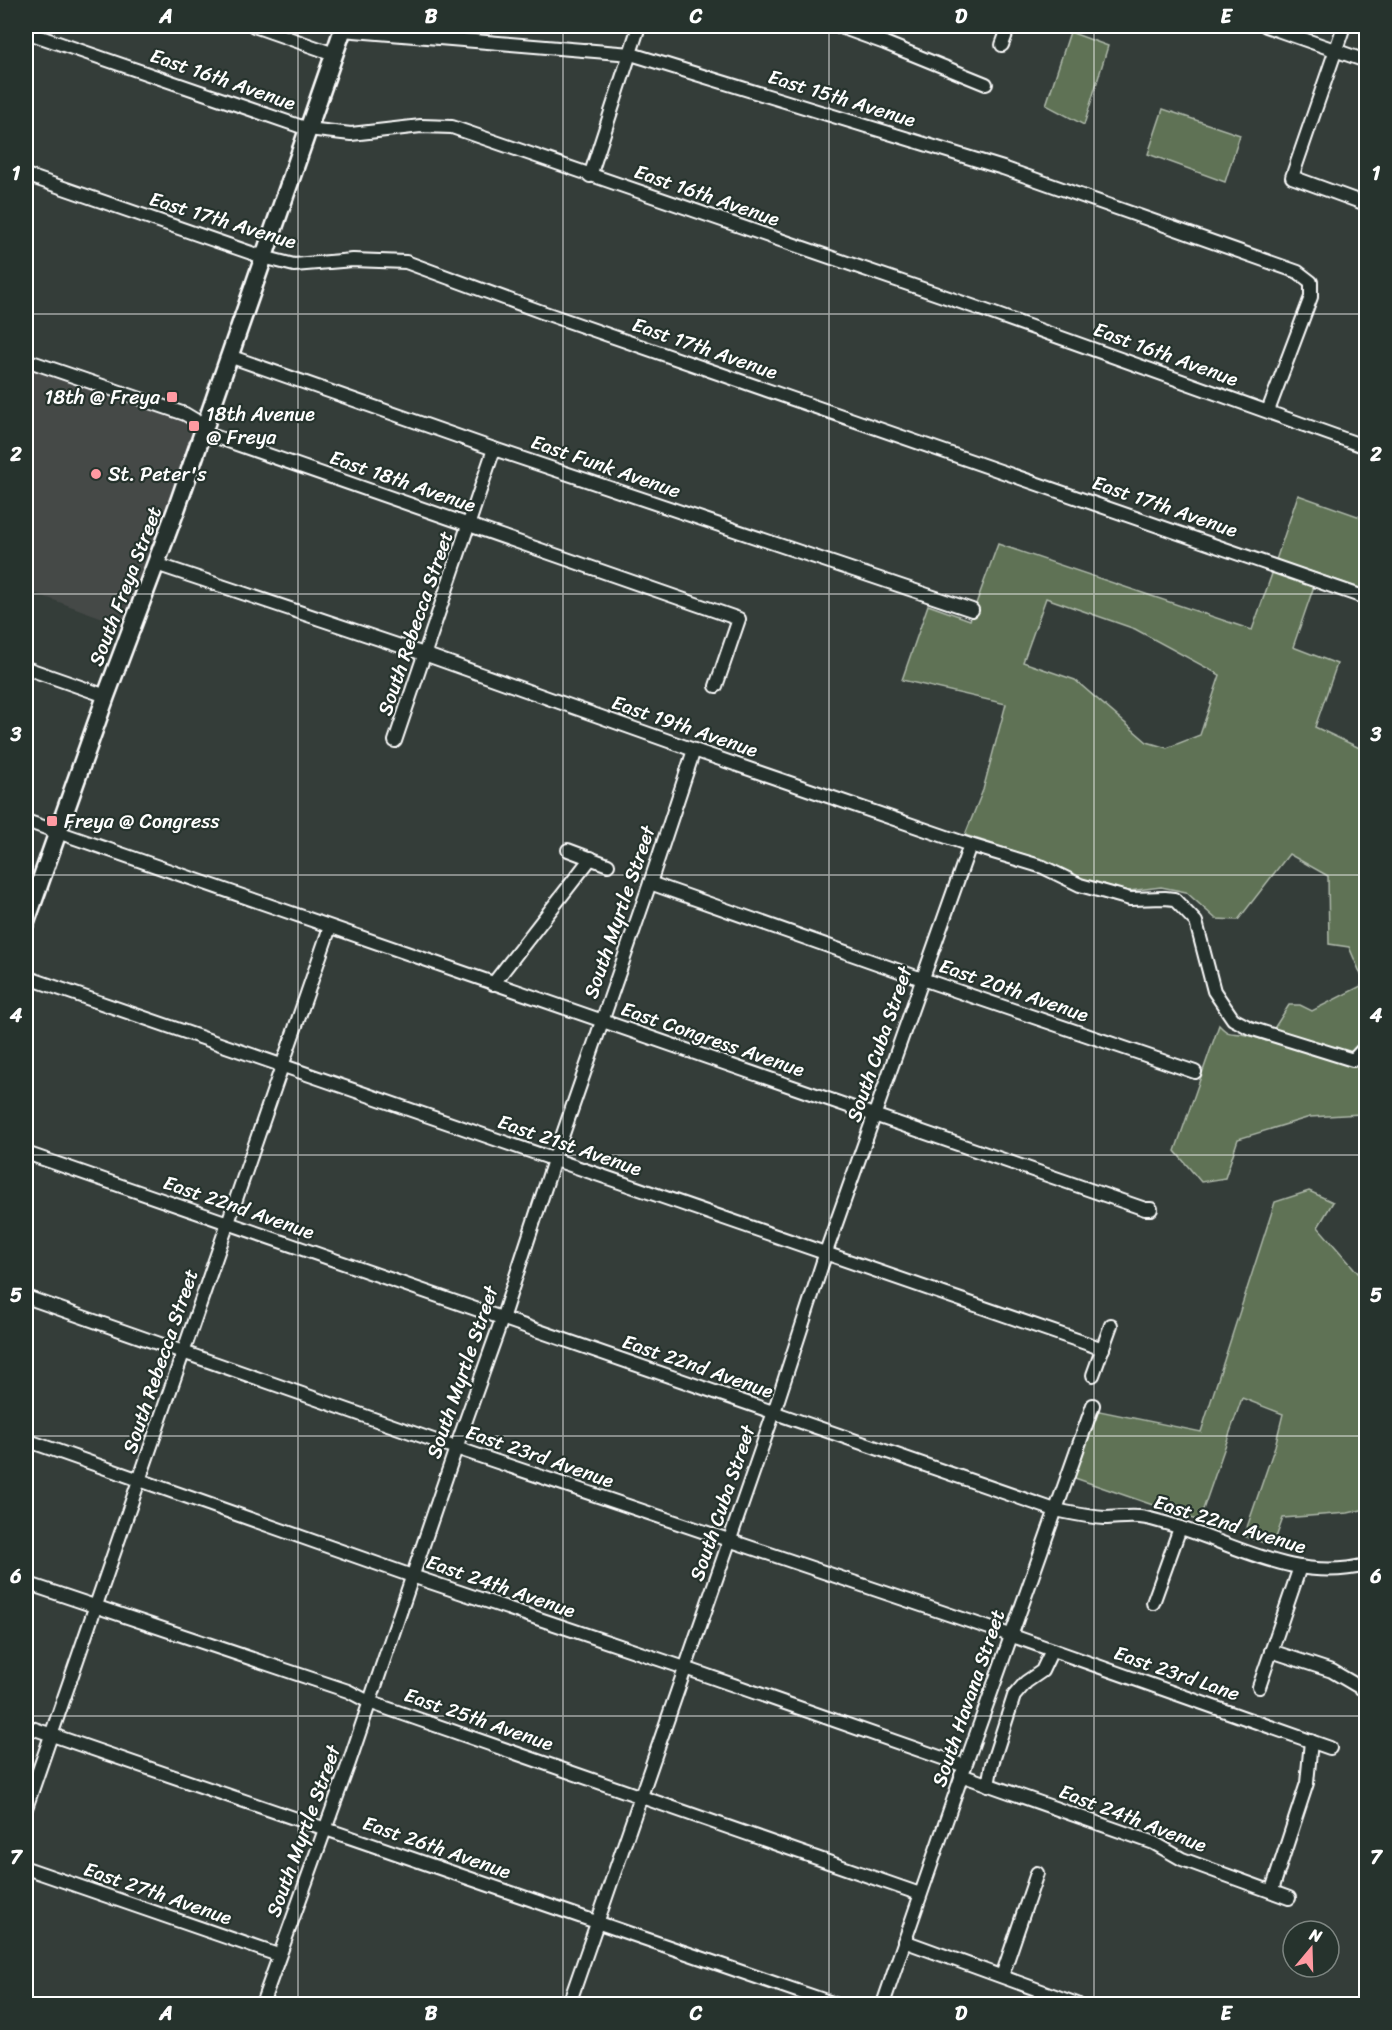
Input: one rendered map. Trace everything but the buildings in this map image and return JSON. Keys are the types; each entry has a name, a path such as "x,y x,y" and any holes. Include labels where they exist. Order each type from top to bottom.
{"main road":[{"name":"South Freya Street","path":"26,922 105,696 156,564 230,356 343,28"}],"street":[{"path":"254,26 334,54"},
{"path":"590,176 639,26"},
{"path":"838,26 986,84"},
{"path":"1002,45 1009,26"},
{"path":"1266,26 1366,61"},
{"path":"1344,26 1292,177 1366,204"},
{"name":"East 15th Avenue","path":"343,28 631,54 1003,168 1298,272 1311,282 1311,297 1268,411"},
{"name":"East 16th Avenue","path":"26,32 308,129 351,134 421,126 452,127 972,306 1366,447"},
{"name":"East 17th Avenue","path":"26,175 263,257 294,265 353,260 406,262 542,312 1366,598"},
{"name":"East Funk Avenue","path":"230,356 494,449 972,610"},
{"name":"East 18th Avenue","path":"26,360 185,414 195,420 202,432 739,619 716,686"},
{"name":"South Rebecca Street","path":"395,741 494,449"},
{"name":"East 19th Avenue","path":"156,564 424,654 970,845 1043,867 1080,885 1130,899 1174,899 1196,922 1214,991 1233,1020 1250,1028 1353,1059 1366,1046"},
{"path":"26,668 105,696"},
{"name":"South Myrtle Street","path":"262,2004 502,1319 693,750"},
{"name":"East Congress Avenue","path":"26,821 1145,1209 1151,1209"},
{"name":"South Cuba Street","path":"569,2004 774,1412 826,1252 970,845"},
{"path":"568,850 608,865"},
{"path":"493,984 591,858"},
{"name":"East 20th Avenue","path":"650,883 1196,1072"},
{"name":"South Rebecca Street","path":"26,1808 330,927"},
{"name":"East 21st Avenue","path":"26,977 1102,1349"},
{"name":"East 22nd Avenue","path":"26,1154 1055,1510 1105,1518 1143,1517 1279,1563 1300,1567 1318,1570 1351,1569 1366,1565"},
{"name":"East 23rd Avenue","path":"26,1297 456,1449 1011,1635"},
{"path":"1093,1375 1111,1325"},
{"name":"South Havana Street","path":"883,2004 963,1771 1055,1510 1071,1471 1087,1419 1094,1405"},
{"name":"East 24th Avenue","path":"26,1440 412,1576 685,1668 963,1771 988,1785 1154,1843 1182,1859 1290,1898"},
{"path":"1153,1603 1180,1528"},
{"path":"1259,1687 1300,1567"},
{"name":"East 25th Avenue","path":"26,1583 348,1691 369,1702 920,1894"},
{"name":"East 23rd Lane","path":"1011,1635 1330,1748"},
{"path":"988,1785 992,1764 1014,1696 1026,1682 1042,1671 1052,1650"},
{"path":"1271,1651 1332,1671 1362,1688"},
{"name":"East 26th Avenue","path":"26,1726 835,2004"},
{"path":"1272,1890 1306,1783 1311,1741"},
{"name":"East 27th Avenue","path":"26,1868 278,1955"},
{"path":"1002,1976 1037,1873"},
{"path":"904,1941 1077,2004"}],"shaded area":[{"path":"26,367 197,426 125,626 26,590"}],"green space":[{"path":"1070,32 1108,46 1084,125 1046,105"},
{"path":"1163,109 1240,135 1225,182 1148,154"},
{"path":"1298,495 1366,519 1366,590 1276,560"},
{"path":"998,544 1252,630 1273,571 1314,586 1293,647 1337,664 1315,727 1366,751 1366,1117 1361,1114 1310,1117 1238,1139 1225,1178 1201,1182 1175,1151 1219,1025 1229,1033 1249,1035 1266,1041 1289,1005 1300,1005 1312,1011 1365,984 1349,947 1329,944 1328,876 1289,854 1238,920 1216,919 1186,892 1161,887 1129,891 1093,885 1042,860 965,835 983,790 1006,704 902,680 928,605 970,620","holes":["1046,598 1135,629 1220,675 1200,735 1167,748 1147,742 1075,680 1023,662"]},
{"path":"1309,1191 1333,1202 1318,1227 1366,1282 1366,1509 1348,1513 1283,1518 1273,1546 1244,1536 1275,1446 1283,1414 1242,1398 1199,1521 1072,1477 1095,1410 1201,1432 1275,1202"}],"place":[{"name":"18th @ Freya","path":"172,397"},
{"name":"18th Avenue @ Freya","path":"194,426"},
{"name":"St. Peter's","path":"96,474"},
{"name":"Freya @ Congress","path":"52,821"}]}
